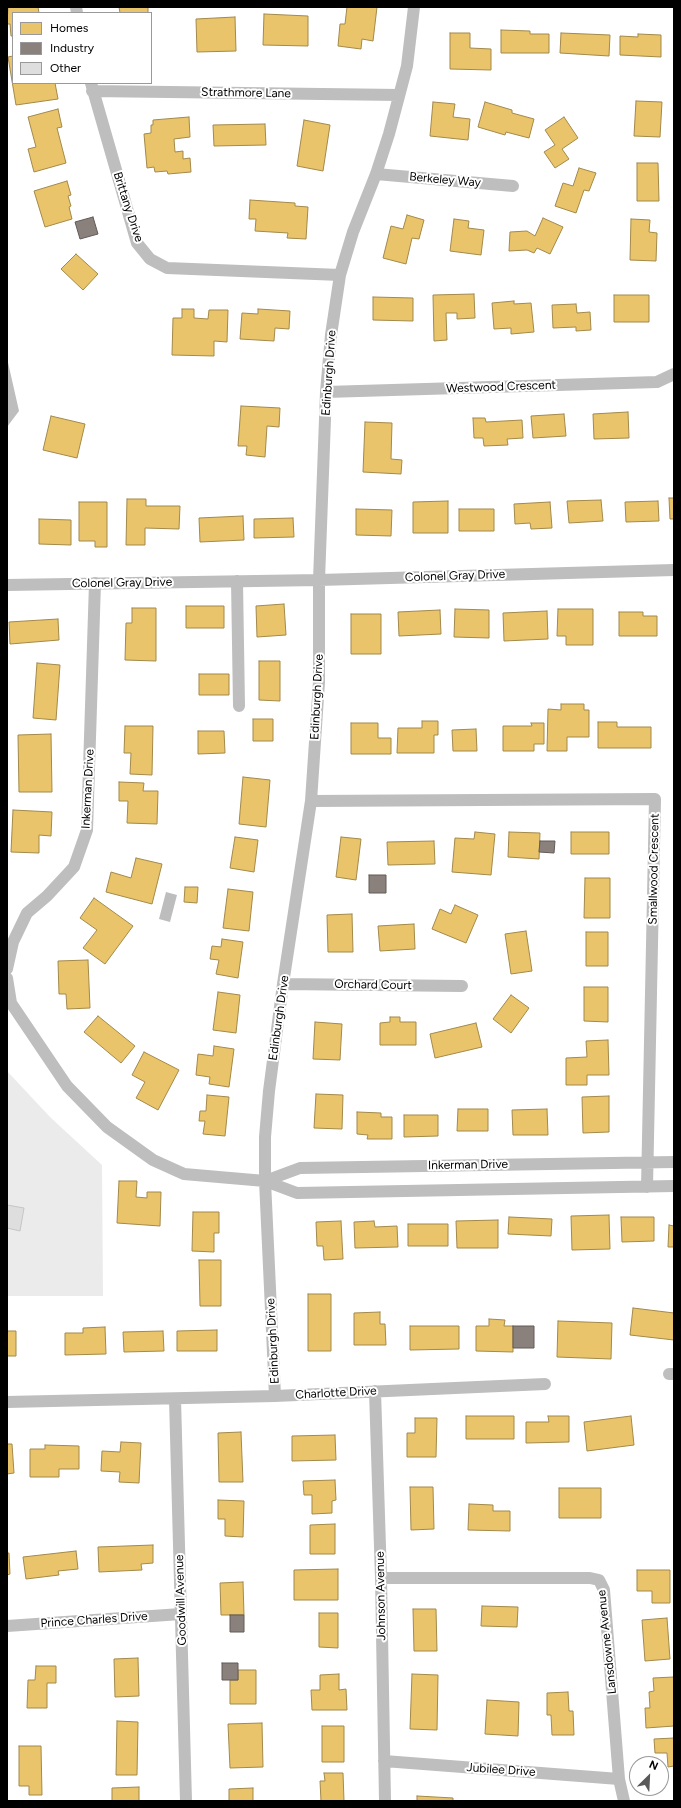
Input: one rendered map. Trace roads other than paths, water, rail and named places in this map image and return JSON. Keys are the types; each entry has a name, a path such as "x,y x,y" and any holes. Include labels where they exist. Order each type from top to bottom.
{"street":[{"name":"Edinburgh Drive","path":"275,1396 265,1181 265,1137 269,1091 283,984 311,801 319,682 320,580 326,392 331,335 340,275 390,134 406,66 414,7"},
{"name":"Strathmore Lane","path":"91,87 399,95"},
{"name":"Brittany Drive","path":"91,87 137,243 150,260 167,268 340,275"},
{"name":"Berkeley Way","path":"376,174 513,186"},
{"name":"Westwood Crescent","path":"326,392 657,382 674,374"},
{"name":"Colonel Gray Drive","path":"8,587 96,583 320,580 674,570"},
{"path":"237,581 239,706"},
{"name":"Inkerman Drive","path":"7,969 13,942 27,913 47,896 74,867 88,830 96,583"},
{"name":"Smallwood Crescent","path":"311,801 655,799 647,1187"},
{"name":"Inkerman Drive","path":"7,978 11,1003 67,1086 108,1127 153,1160 184,1174 265,1181 297,1193 674,1186"},
{"name":"Orchard Court","path":"283,984 462,986"},
{"name":"Inkerman Drive","path":"265,1181 300,1168 674,1162"},
{"name":"Charlotte Drive","path":"7,1402 275,1396 545,1384"},
{"name":"Johnson Avenue","path":"375,1391 381,1578 385,1801"},
{"name":"Goodwill Avenue","path":"175,1399 186,1801"},
{"name":"Lansdowne Avenue","path":"381,1578 590,1578 599,1580 604,1590 619,1779 624,1801"},
{"name":"Prince Charles Drive","path":"7,1626 181,1614"},
{"name":"Jubilee Drive","path":"384,1761 619,1779"}]}
